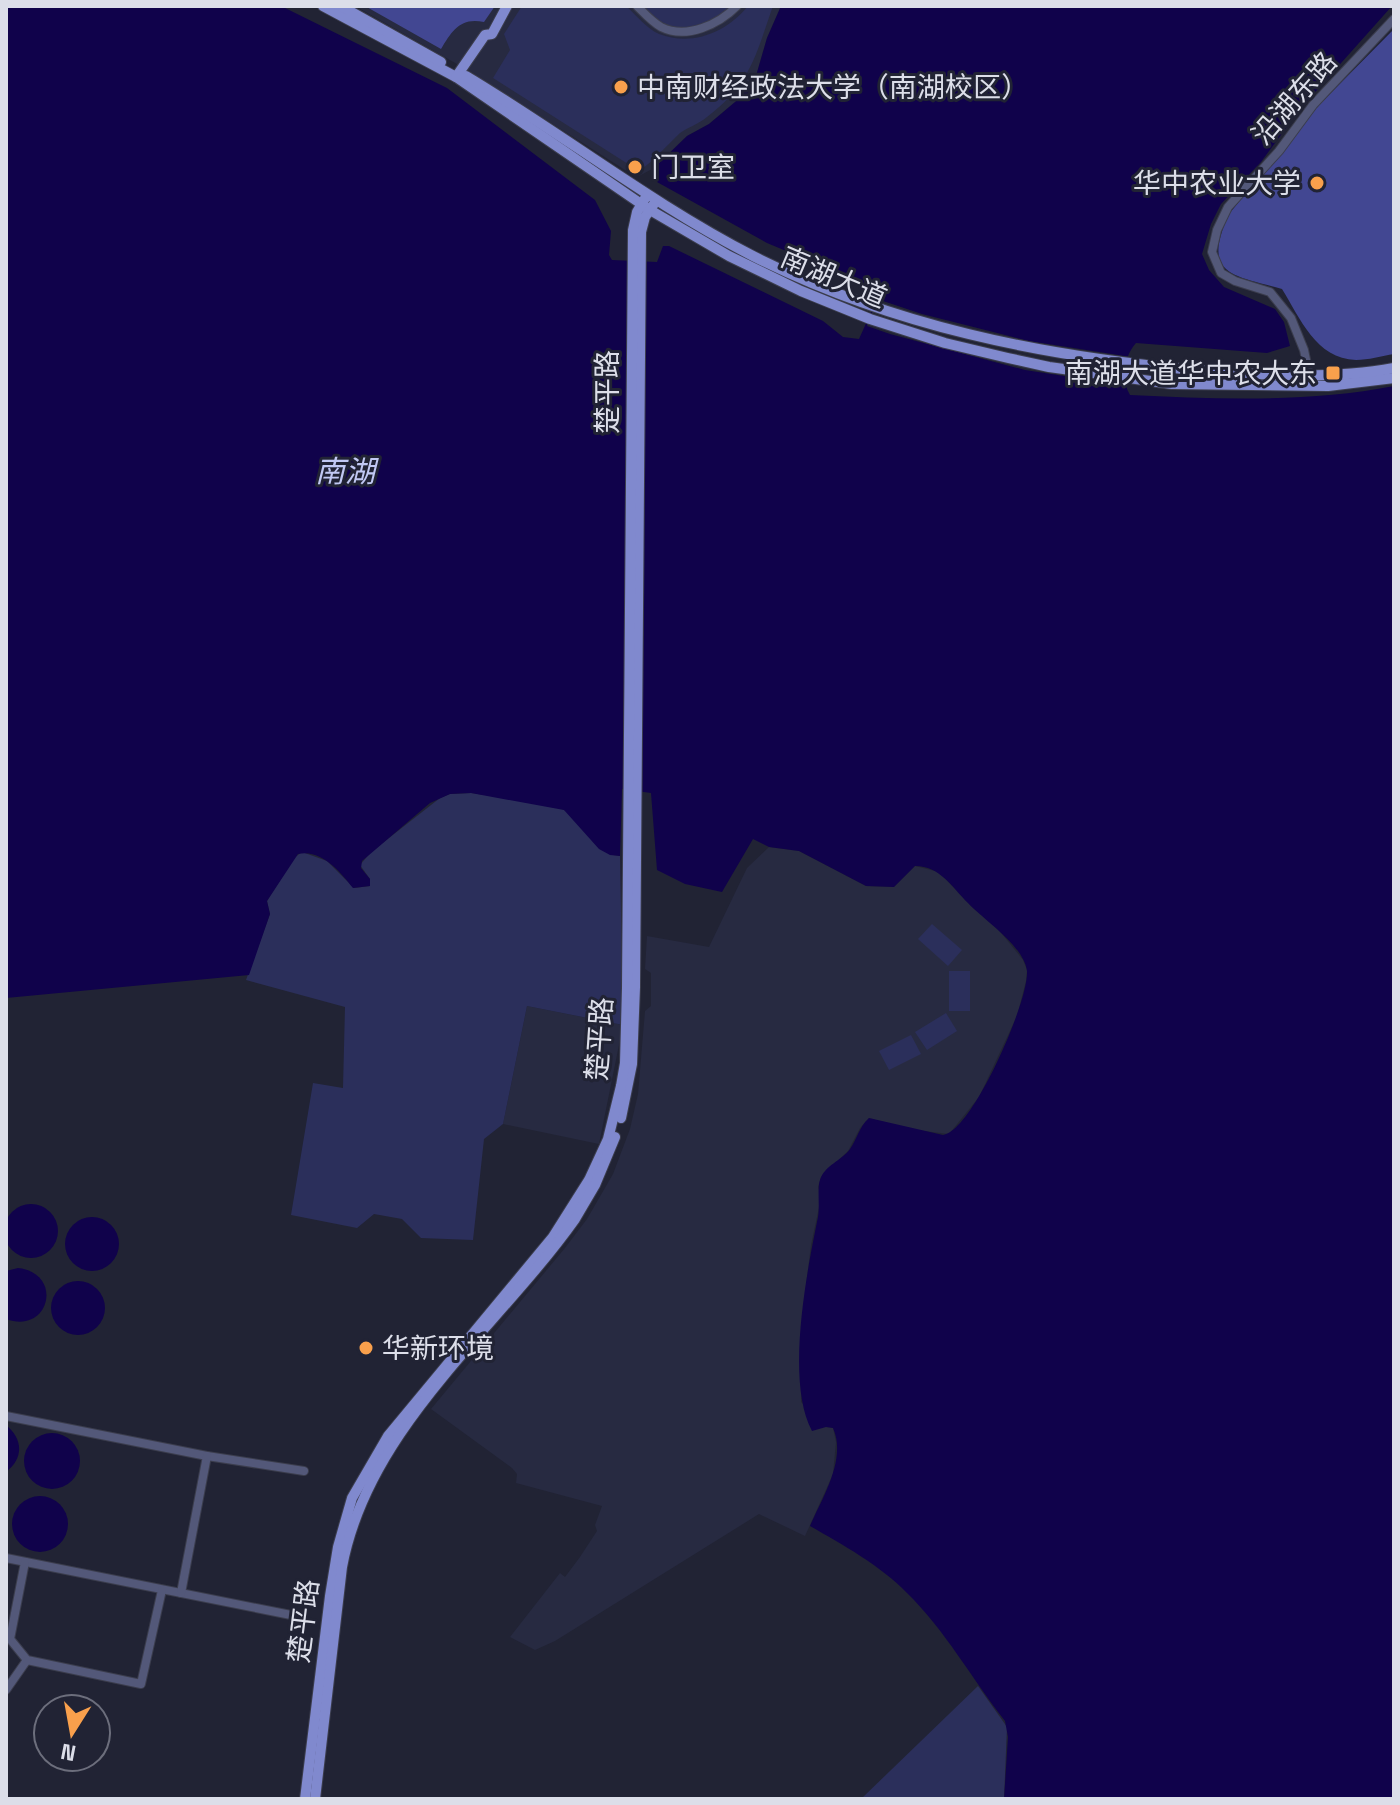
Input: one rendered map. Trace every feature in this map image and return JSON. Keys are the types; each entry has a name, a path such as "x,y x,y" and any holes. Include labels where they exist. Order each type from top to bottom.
{"main road":[{"name":"南湖大道","path":"323,6 457,75"},
{"name":"南湖大道","path":"341,6 457,75 729,256 801,291 870,319 945,343 1049,367 1172,384 1310,387 1394,378"},
{"path":"457,75 479,40 492,34 507,6"},
{"name":"南湖大道","path":"649,203 756,257 875,306 949,330 1051,353 1233,373 1374,372 1394,368"},
{"name":"楚平路","path":"315,1799 342,1567 361,1501 377,1468 405,1427 583,1207 602,1171 622,1116 631,1076 634,220 649,203"},
{"name":"楚平路","path":"305,1799 330,1596 338,1547 352,1498 388,1436 553,1237 589,1180 612,1127 624,1074 631,936"}],"street":[{"path":"637,6 663,28 679,31 722,20 737,6"},
{"name":"沿湖东路","path":"1309,374 1304,350 1291,318 1270,292 1221,273 1212,252 1217,230 1228,207 1279,151 1313,105 1394,19"},
{"path":"6,1416 207,1456 304,1471"},
{"path":"181,1593 207,1456"},
{"path":"6,1558 301,1617"},
{"path":"25,1562 10,1639 27,1660 141,1684 162,1590"},
{"path":"6,1690 27,1660"}],"shaded area":[{"name":"中南财经政法大学（南湖校区）","path":"355,6 781,6 767,38 756,76 741,97 709,124 687,136 654,168 639,176 471,72"},
{"path":"365,6 495,6 484,22 469,22 458,27 441,49"},
{"name":"中南财经政法大学（南湖校区）","path":"522,6 626,6 655,32 684,39 719,30 748,6 773,6 743,80 722,105 680,133 639,171 493,78 510,50 504,34"},
{"path":"642,6 733,6 709,22 680,28 659,21"},
{"name":"华中农业大学","path":"1394,29 1394,354 1356,360 1330,353 1320,345 1282,289 1249,280 1226,269 1220,261 1218,249 1229,214 1315,109"},
{"path":"471,793 532,801 564,810 579,822 601,849 620,856 623,1025 527,1006 503,1124 484,1139 473,1240 421,1238 402,1219 374,1214 357,1228 291,1215 313,1083 343,1088 345,1007 246,980 270,914 267,901 294,858 302,852 327,861 354,888 370,886 370,879 360,865 371,852 440,798"},
{"path":"769,847 799,851 866,886 894,887 915,866 939,872 998,929 1023,960 1027,970 1026,981 1017,1016 979,1097 949,1134 907,1129 869,1118 848,1151 821,1177 818,1187 821,1198 811,1245 802,1318 801,1402 826,1427 833,1428 836,1442 833,1474 805,1536 759,1514 555,1641 535,1650 510,1637 560,1573 565,1577 580,1557 597,1531 595,1525 602,1506 516,1483 517,1474 512,1468 431,1409 565,1248 587,1219 613,1174 630,1129 638,1094 645,1011 651,1006 651,973 645,969 647,936 709,947 747,868"},
{"path":"932,924 962,950 948,966 918,939"},
{"path":"949,971 970,971 970,1011 949,1011"},
{"path":"527,1006 623,1025 599,1144 503,1124"},
{"path":"946,1013 957,1031 927,1050 915,1032"},
{"path":"911,1035 921,1054 889,1070 879,1051"},
{"path":"978,1686 1007,1727 1004,1799 861,1799"}],"water":[{"name":"南湖","path":"6,6 281,6 447,88 595,200 611,231 609,255 612,260 657,262 663,246 669,246 823,321 843,337 859,339 877,299 875,288 767,243 657,182 654,168 687,136 709,124 741,97 756,76 767,38 781,6 1392,6 1300,109 1261,162 1221,204 1202,254 1209,270 1224,287 1275,309 1284,322 1290,346 1267,353 1136,343 1126,361 1124,375 1130,395 1295,397 1394,386 1394,1799 1004,1799 1008,1737 1005,1721 946,1639 907,1593 873,1565 810,1526 831,1478 837,1452 833,1428 812,1431 804,1410 800,1384 804,1295 818,1217 820,1180 850,1149 869,1118 943,1135 955,1128 969,1112 997,1063 1025,987 1027,971 1019,952 939,873 915,866 894,887 866,886 799,851 769,847 753,839 722,892 685,884 657,870 651,793 622,789 620,856 599,849 564,810 471,793 450,794 430,803 362,861 361,868 370,879 370,886 353,888 323,858 307,853 298,854 267,901 270,914 249,975 6,998"},
{"path":"31,1204 50,1212 58,1231 50,1250 31,1258 12,1250 4,1231 12,1212"},
{"path":"92,1217 111,1225 119,1244 111,1263 92,1271 73,1263 65,1244 73,1225"},
{"path":"18,1268 32,1272 42,1280 46,1291 46,1301 41,1311 21,1322 6,1319 6,1271"},
{"path":"78,1281 97,1289 105,1308 97,1327 78,1335 59,1327 51,1308 59,1289"},
{"path":"6,1425 16,1436 19,1448 16,1461 6,1472"},
{"path":"52,1433 72,1441 80,1461 72,1481 52,1489 32,1481 24,1461 32,1441"},
{"path":"40,1496 60,1504 68,1524 60,1544 40,1552 20,1544 12,1524 20,1504"}],"pier":[{"path":"877,299 922,314 1029,341 1131,357 1129,386 1025,370 890,334 867,326"}],"place":[{"name":"中南财经政法大学（南湖校区）","path":"621,87"},
{"name":"门卫室","path":"635,167"},
{"name":"华中农业大学","path":"1317,183"},
{"name":"南湖大道华中农大东","path":"1333,373"},
{"name":"华新环境","path":"366,1348"}]}
